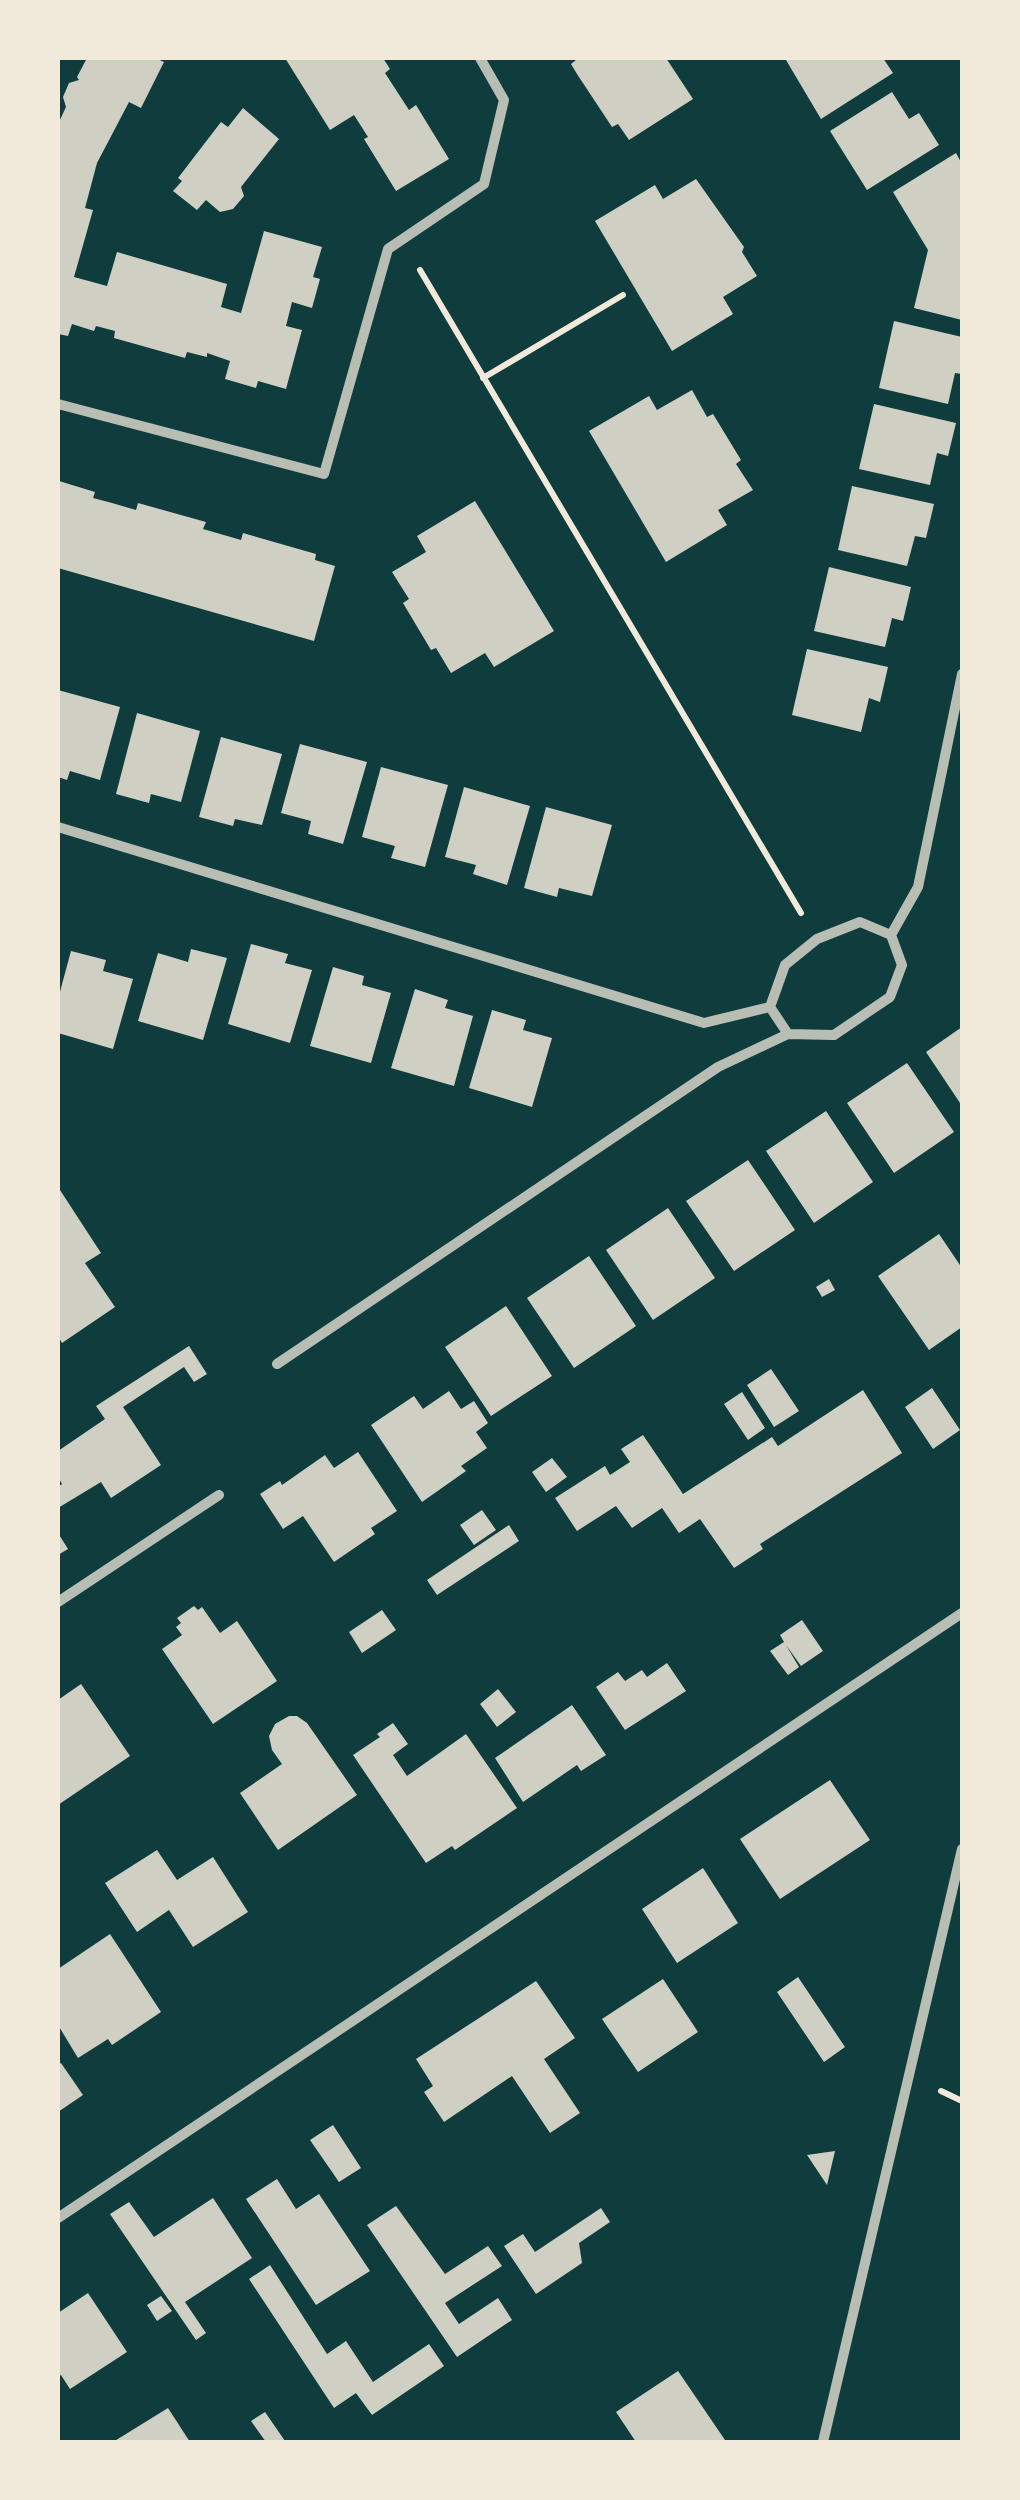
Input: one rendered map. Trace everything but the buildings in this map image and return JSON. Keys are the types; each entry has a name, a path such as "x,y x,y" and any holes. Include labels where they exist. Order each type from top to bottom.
{"street":[{"path":"58,404 324,474 388,250 484,184 504,100 480,58"},
{"path":"891,935 918,886 962,674"},
{"path":"58,827 704,1024 770,1007"},
{"path":"277,1364 718,1067 788,1034 834,1035 890,997 902,965 891,935 860,922 817,940 784,965 770,1007"},
{"path":"770,1007 788,1034"},
{"path":"58,1602 219,1494"},
{"path":"58,2218 962,1613"},
{"path":"823,2442 962,1848"}],"path":[{"path":"402,240 817,940"},
{"path":"484,378 623,294"}]}
